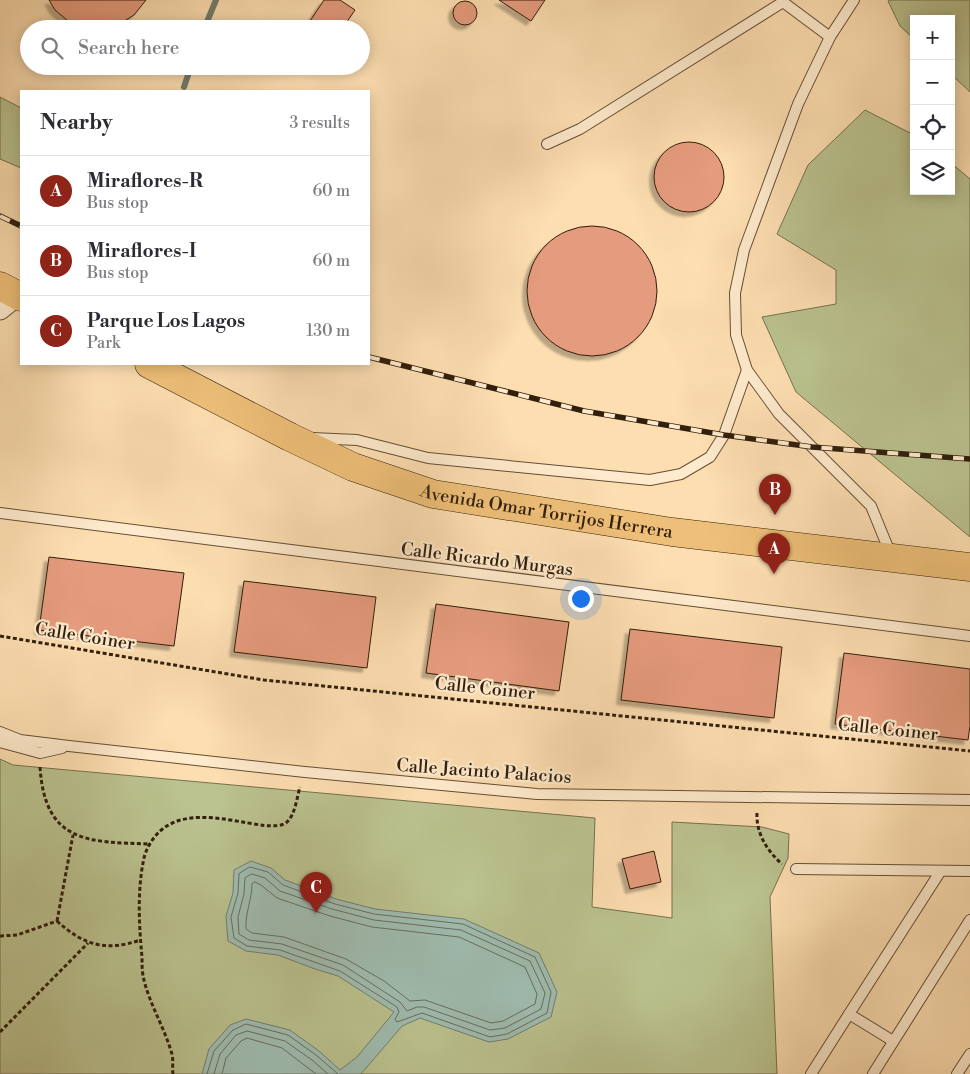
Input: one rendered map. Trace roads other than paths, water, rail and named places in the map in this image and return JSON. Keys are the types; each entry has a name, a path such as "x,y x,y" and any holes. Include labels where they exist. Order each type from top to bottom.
{"main road":[{"name":"Avenida Omar Torrijos Herrera","path":"151,365 290,437 353,467 433,494 672,532 970,567"}],"lane":[{"path":"854,0 830,37 798,104 744,250 735,293 736,336 747,370 779,414 871,506 892,559"},
{"path":"547,144 580,129 783,2 830,37"},
{"path":"290,437 357,440 428,458 650,480 681,474 710,457 724,434 747,370"},
{"name":"Calle Ricardo Murgas","path":"0,513 970,636"},
{"name":"Calle Jacinto Palacios","path":"0,732 20,740 69,746 305,772 537,794 970,800"},
{"path":"0,742 7,746 40,753 69,746"},
{"path":"796,869 970,871"},
{"path":"811,1074 940,872"},
{"path":"872,1074 970,920"},
{"path":"850,1014 894,1041"},
{"path":"957,1074 970,1054"}],"water":[{"path":"251,861 271,868 285,880 336,899 375,909 464,919 539,953 557,992 551,1017 508,1039 489,1042 420,1018 402,1026 361,1074 202,1074 209,1049 230,1025 246,1019 290,1030 319,1051 340,1070 357,1057 394,1012 338,976 278,955 246,951 228,941 226,916 233,893 234,870"}],"waterway":[{"path":"208,20 216,0"},
{"path":"184,87 188,75"}],"railway":[{"path":"0,216 20,226"},
{"path":"370,357 584,411 724,435 812,447 970,459"}],"place":[{"name":"Miraflores-I","path":"775,515"},
{"name":"Miraflores-R","path":"774,574"},
{"name":"Parque Los Lagos","path":"316,913"}]}
